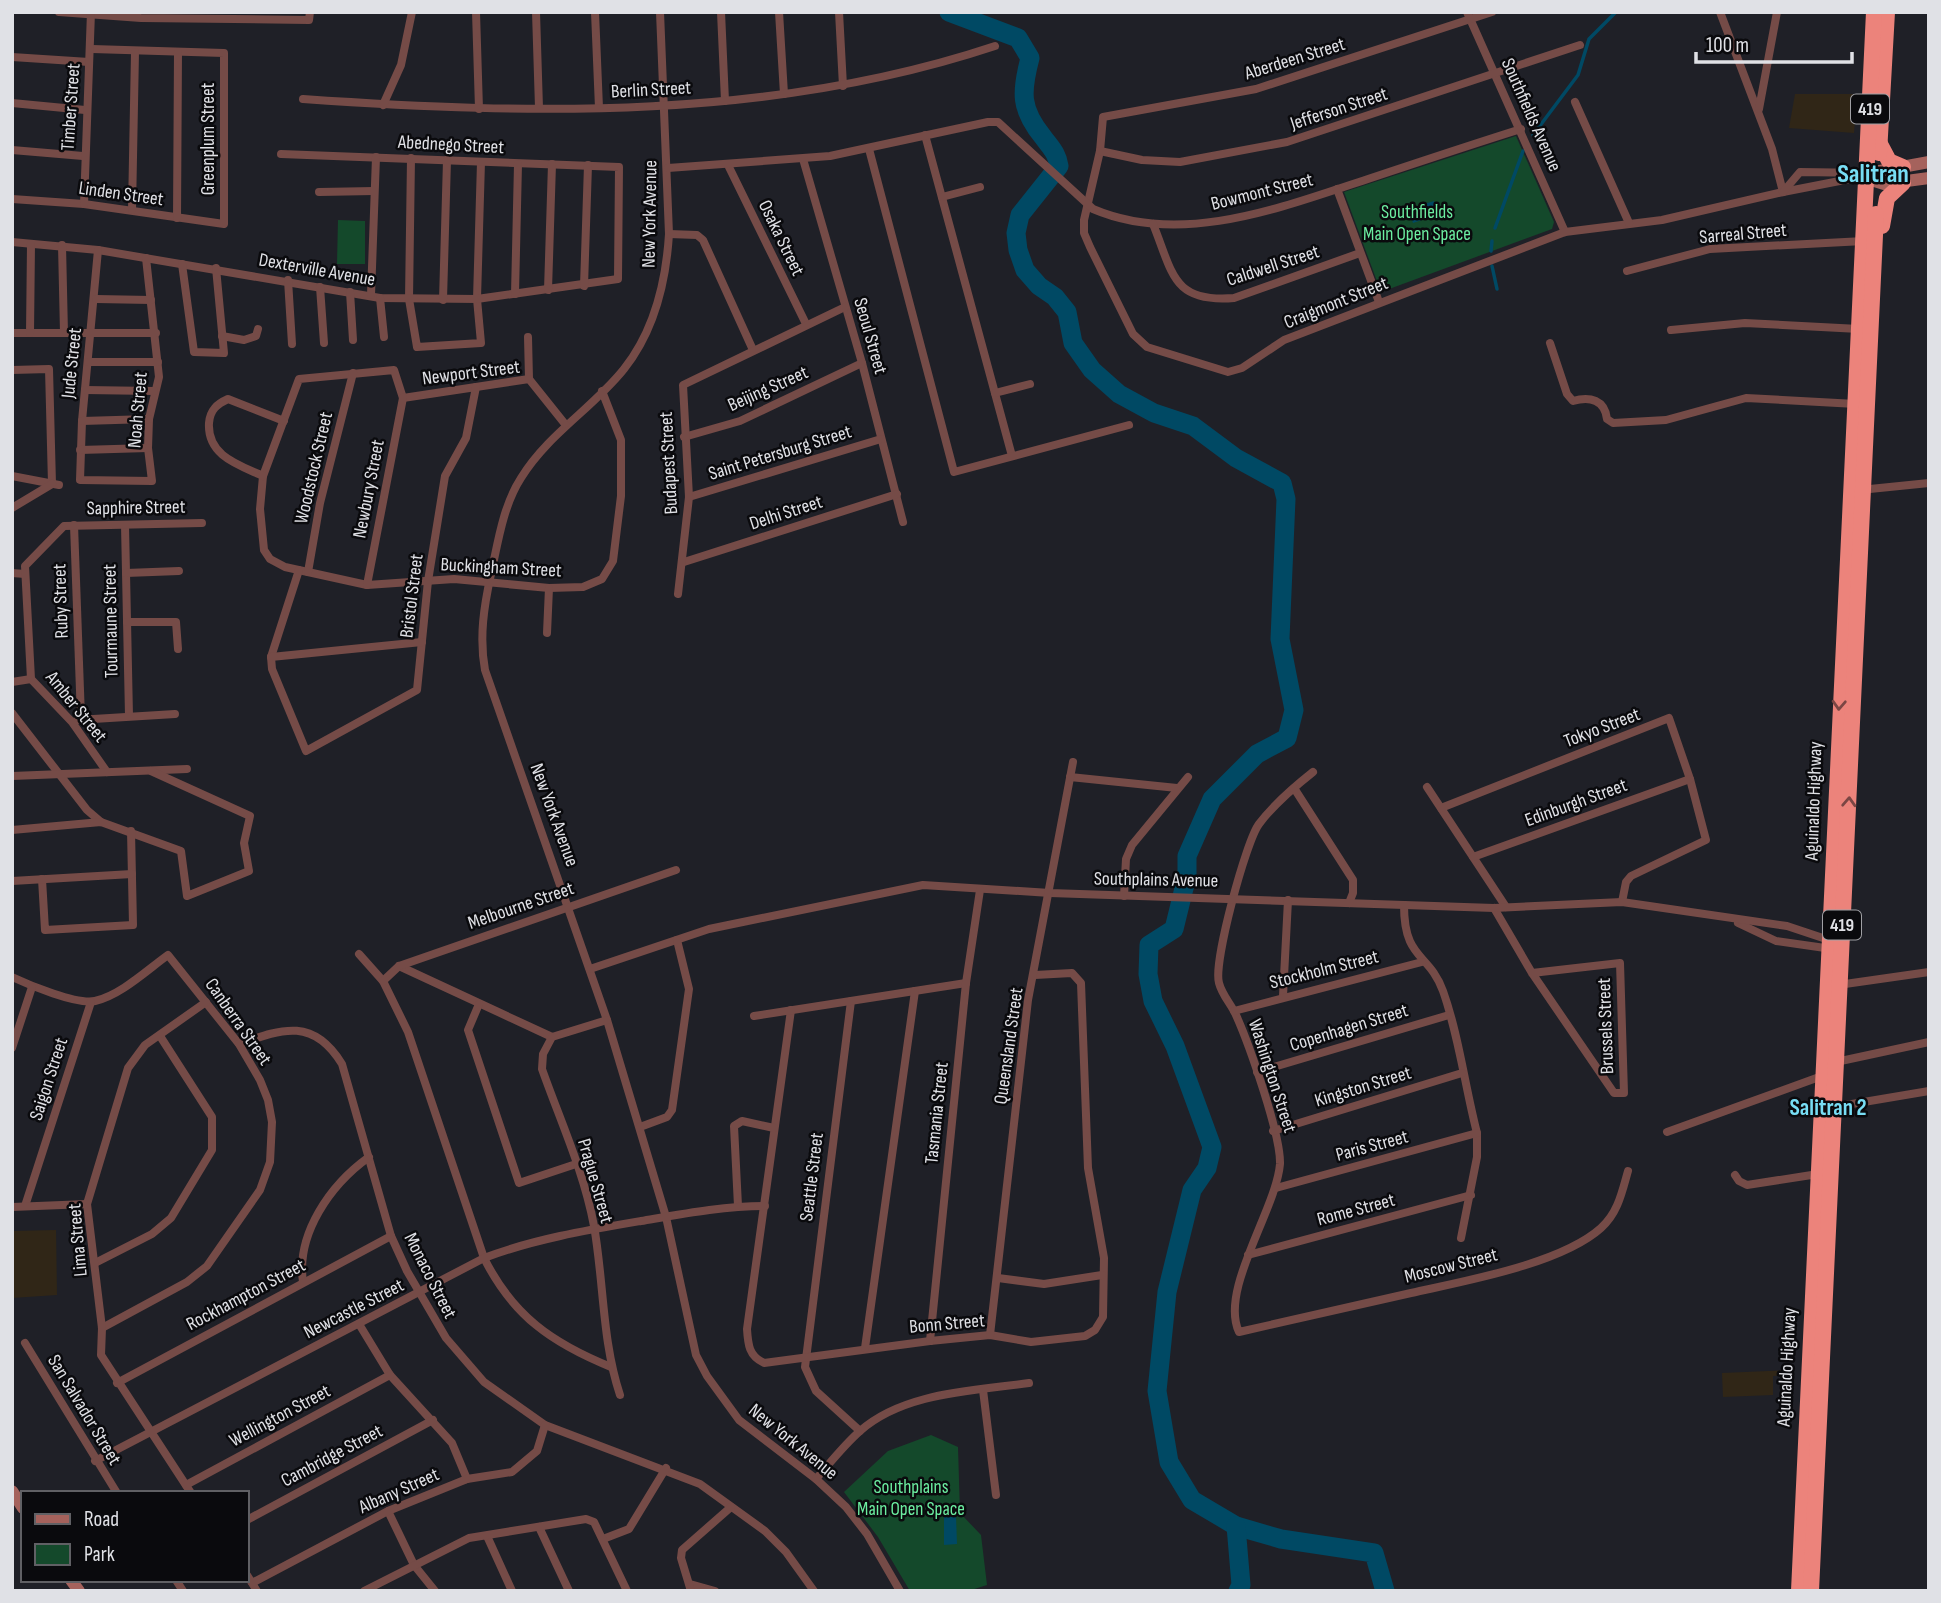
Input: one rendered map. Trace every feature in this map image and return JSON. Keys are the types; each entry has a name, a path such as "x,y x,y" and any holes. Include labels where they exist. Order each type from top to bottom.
{"highway":[{"name":"Aguinaldo Highway","path":"1811,1591 1836,1062 1833,945 1862,404 1874,280 1874,12"},
{"name":"Aguinaldo Highway","path":"1862,404 1859,329 1864,241 1880,144 1887,12"},
{"path":"1874,280 1880,268 1884,204 1903,175 1889,161 1880,144"},
{"name":"Aguinaldo Highway","path":"1798,1591 1822,1076 1833,985"}],"main road":[{"path":"1903,175 1929,162"},
{"path":"1873,177 1903,175 1929,178"}],"street":[{"path":"59,12 309,20 310,12"},
{"path":"383,105 401,65 412,12"},
{"path":"476,12 479,109"},
{"path":"536,12 539,108"},
{"path":"595,12 599,108"},
{"name":"New York Avenue","path":"660,12 668,168 667,267 650,324 623,370 565,424 520,479 508,506 489,581 482,628 485,670 569,905 640,1127 666,1217 696,1355 707,1376 739,1420 816,1479 846,1507 867,1535 900,1591"},
{"path":"721,12 724,101"},
{"path":"779,12 783,94"},
{"path":"839,12 843,86"},
{"name":"Aberdeen Street","path":"1103,117 1256,89 1469,16 1492,12"},
{"path":"1720,12 1758,112 1783,192"},
{"path":"1758,112 1777,12"},
{"name":"Timber Street","path":"84,204 83,156 92,49 91,14"},
{"name":"Southfields Avenue","path":"1469,16 1565,232"},
{"name":"Jefferson Street","path":"1100,151 1142,160 1180,162 1226,156 1287,142 1497,75 1580,45"},
{"name":"Berlin Street","path":"303,99 479,109 665,107 843,86 917,70 995,46"},
{"path":"92,49 178,52 177,218"},
{"path":"132,210 135,52"},
{"name":"Greenplum Street","path":"178,52 224,53 224,224"},
{"path":"12,57 89,62"},
{"path":"1576,102 1629,223"},
{"path":"12,103 85,110"},
{"name":"Craigmont Street","path":"1103,117 1100,151 1086,203 1084,233 1133,334 1147,347 1228,372 1242,368 1284,340 1565,232 1662,220 1783,192 1873,177"},
{"name":"Bowmont Street","path":"668,168 830,156 998,122 1086,203 1110,217 1153,224 1220,221 1337,189 1521,129"},
{"path":"925,135 1012,456"},
{"path":"869,149 954,472 1129,425"},
{"path":"12,150 83,156"},
{"name":"Abednego Street","path":"281,155 619,167 618,279"},
{"path":"376,157 376,297 384,337"},
{"path":"411,158 409,299 417,347 481,343 477,299 481,162"},
{"name":"Seoul Street","path":"803,159 862,363 904,522"},
{"path":"443,300 447,160"},
{"path":"515,294 518,164"},
{"path":"548,290 552,164"},
{"path":"584,286 588,165"},
{"name":"Osaka Street","path":"728,165 806,324"},
{"name":"Craigmont Street","path":"1783,192 1800,172 1873,177"},
{"path":"942,197 980,187"},
{"path":"1337,189 1378,302"},
{"path":"319,191 374,191"},
{"name":"Linden Street","path":"12,199 84,204 224,224"},
{"name":"Caldwell Street","path":"1153,224 1178,284 1194,296 1213,299 1234,298 1360,253"},
{"path":"669,234 697,235 703,240 753,350"},
{"name":"Sarreal Street","path":"1627,271 1710,248 1864,241"},
{"name":"Dexterville Avenue","path":"12,242 98,250 376,297 477,299 584,286 618,279"},
{"path":"30,333 31,244"},
{"path":"62,245 64,333"},
{"name":"Jude Street","path":"80,480 82,421 96,299 98,250"},
{"name":"Noah Street","path":"80,480 152,481 148,448 149,419 159,377 146,258"},
{"path":"182,264 194,352 224,353 216,268"},
{"path":"288,280 292,344"},
{"path":"320,287 324,343"},
{"path":"350,292 353,340"},
{"path":"96,299 151,300"},
{"name":"Budapest Street","path":"678,594 684,562 689,497 683,385 845,307"},
{"path":"1671,330 1745,323 1859,329"},
{"path":"222,336 244,340 256,335 258,329"},
{"path":"12,334 156,333"},
{"path":"528,337 528,379"},
{"path":"1550,343 1567,394 1573,401 1585,397 1596,400 1606,410 1607,419 1613,424 1666,420 1746,398 1862,404"},
{"path":"88,362 158,362"},
{"name":"Beijing Street","path":"684,437 740,421 862,363"},
{"path":"12,371 49,369 55,485"},
{"path":"354,373 394,370 403,398"},
{"name":"Buckingham Street","path":"354,373 299,379 263,476 260,509 264,550 277,563 367,585 489,581 549,588 583,587 602,579 613,561 621,496 621,440 602,391"},
{"name":"Woodstock Street","path":"271,657 304,571 354,373"},
{"name":"Newport Street","path":"403,398 528,379 565,424"},
{"path":"995,393 1030,384"},
{"name":"Bristol Street","path":"271,657 272,669 306,751 417,690 428,581 445,476 466,438 476,387"},
{"path":"85,390 154,391"},
{"name":"Newbury Street","path":"367,585 403,398"},
{"path":"263,476 227,459 215,448 208,434 209,417 216,405 228,399 284,421"},
{"path":"82,421 149,419"},
{"name":"Saint Petersburg Street","path":"689,497 881,439"},
{"path":"80,450 148,448"},
{"path":"12,476 55,485"},
{"path":"1857,490 1929,483"},
{"path":"12,508 55,485"},
{"name":"Delhi Street","path":"684,562 897,494"},
{"name":"Sapphire Street","path":"25,574 30,560 64,526 202,523"},
{"name":"Ruby Street","path":"74,525 81,718"},
{"name":"Tourmaune Street","path":"125,525 129,716"},
{"path":"126,573 179,571"},
{"path":"12,573 25,574"},
{"name":"Amber Street","path":"25,574 31,679 72,722 107,772"},
{"path":"547,634 549,588"},
{"path":"127,622 176,622 178,649"},
{"path":"271,657 422,642"},
{"path":"12,682 31,679"},
{"path":"12,713 87,810 101,822"},
{"path":"72,722 81,718 175,714"},
{"name":"Tokyo Street","path":"1441,808 1668,718 1690,779 1706,840 1630,876 1622,902"},
{"name":"Queensland Street","path":"990,1335 1028,1000 1035,975 1073,762"},
{"path":"12,776 187,769"},
{"path":"12,830 101,822 131,831 181,851 187,896 249,872 244,843 250,816 151,771"},
{"name":"Washington Street","path":"1240,1332 1235,1316 1236,1301 1248,1255 1276,1188 1280,1161 1257,1072 1234,1011 1222,991 1217,966 1234,897 1258,825 1313,772"},
{"path":"1070,777 1177,788"},
{"path":"1124,896 1126,859 1132,845 1188,777"},
{"name":"Edinburgh Street","path":"1473,857 1690,779"},
{"path":"1427,787 1506,907"},
{"path":"1294,788 1353,880 1353,893 1349,903"},
{"path":"43,879 45,930 132,925 131,831"},
{"name":"Melbourne Street","path":"383,981 399,966 676,870"},
{"path":"12,881 132,873"},
{"name":"Southplains Avenue","path":"590,969 709,929 923,885 1124,896 1234,897 1494,908 1622,902 1731,920 1787,926 1833,945"},
{"name":"Tasmania Street","path":"930,1341 966,983 980,890"},
{"path":"1283,996 1288,900"},
{"path":"1404,905 1406,934 1422,962 1442,988 1477,1133 1478,1157 1461,1238"},
{"path":"1494,908 1532,973"},
{"name":"Southplains Avenue","path":"1731,920 1776,941 1833,945"},
{"path":"640,1127 667,1117 672,1110 689,989 677,940"},
{"path":"359,954 383,981 408,1032 484,1258 495,1281 522,1315 569,1350 611,1367"},
{"name":"Canberra Street","path":"91,1002 112,994 168,955 239,1044 260,1080 268,1100 272,1122 270,1162 260,1190 207,1266 187,1282 102,1328"},
{"name":"Stockholm Street","path":"1234,1011 1283,996 1422,962"},
{"name":"Brussels Street","path":"1620,963 1624,1093 1614,1093 1532,973 1620,963"},
{"path":"399,966 552,1037 607,1020"},
{"path":"1833,985 1929,972"},
{"name":"Bonn Street","path":"791,1010 747,1329 749,1349 764,1363 865,1348 990,1335 1031,1342 1084,1336 1095,1330 1103,1317 1102,1244 1088,1168 1080,983 1072,974 1035,975"},
{"path":"12,976 32,987 91,1002"},
{"path":"754,1016 966,983"},
{"path":"12,1048 32,987"},
{"path":"865,1348 915,991"},
{"name":"Seattle Street","path":"805,1357 850,1001"},
{"name":"Saigon Street","path":"25,1206 91,1002"},
{"name":"Lima Street","path":"189,1489 101,1356 102,1328 87,1204 128,1068 145,1045 206,1002"},
{"path":"479,1004 468,1030 519,1183 576,1164"},
{"name":"Copenhagen Street","path":"1257,1072 1449,1015"},
{"name":"Monaco Street","path":"239,1044 281,1030 309,1032 322,1040 342,1064 391,1236 418,1295 446,1338 484,1382 545,1425 666,1468 700,1484 765,1531 786,1552 814,1591"},
{"path":"95,1263 152,1234 171,1218 212,1150 215,1129 212,1117 160,1036"},
{"name":"Prague Street","path":"552,1037 543,1054 542,1069 576,1164 594,1229 611,1367 620,1395"},
{"path":"1836,1062 1929,1042"},
{"name":"Kingston Street","path":"1273,1131 1462,1073"},
{"path":"1667,1132 1822,1076"},
{"path":"1834,1107 1929,1091"},
{"path":"738,1206 734,1126 741,1121 774,1128"},
{"name":"Paris Street","path":"1276,1188 1477,1133"},
{"path":"303,1282 301,1251 317,1216 339,1182 369,1157"},
{"name":"Moscow Street","path":"1240,1332 1475,1278 1551,1255 1583,1241 1602,1227 1618,1206 1628,1171"},
{"path":"1735,1175 1741,1183 1747,1185 1818,1174"},
{"name":"Rome Street","path":"1248,1255 1471,1195"},
{"path":"12,1207 87,1204"},
{"name":"Newcastle Street","path":"95,1461 418,1295 484,1258 516,1246 594,1229 738,1206 765,1206"},
{"name":"Rockhampton Street","path":"117,1383 391,1236"},
{"path":"998,1278 1044,1284 1102,1275"},
{"path":"359,1324 390,1375 452,1443 467,1479"},
{"name":"San Salvador Street","path":"25,1343 116,1491"},
{"path":"805,1357 810,1381 816,1391 860,1431"},
{"name":"Wellington Street","path":"189,1489 390,1375"},
{"path":"816,1479 860,1431 899,1408 921,1401 1029,1383"},
{"path":"983,1390 996,1495"},
{"name":"Cambridge Street","path":"248,1519 433,1420"},
{"name":"Albany Street","path":"252,1583 388,1511 467,1479 512,1472 537,1451 545,1425"},
{"path":"603,1539 629,1529 666,1468"},
{"path":"715,1591 691,1587 681,1558 682,1550 731,1507"},
{"path":"388,1511 414,1565 435,1591"},
{"path":"364,1591 468,1538 591,1519 627,1591"},
{"path":"539,1527 569,1591"},
{"path":"487,1536 512,1591"}],"shaded area":[{"path":"1795,94 1857,94 1854,133 1789,128"},
{"path":"56,1230 57,1295 12,1298 12,1231"},
{"path":"1790,1370 1790,1375 1773,1376 1773,1395 1723,1397 1722,1373"}],"green space":[{"name":"Southfields Main Open Space","path":"1516,136 1554,222 1552,229 1381,292 1344,192"},
{"path":"338,220 365,221 365,264 337,264"},
{"name":"Southplains Main Open Space","path":"931,1435 958,1447 960,1513 981,1535 987,1585 968,1591 910,1591 878,1537 844,1492 888,1451"}],"water":[{"path":"1434,201 1439,214 1413,223 1409,209"},
{"path":"956,1516 957,1544 944,1545 944,1517"}],"waterway":[{"path":"949,12 1018,38 1030,58 1024,91 1026,109 1035,127 1055,154 1059,166 1020,215 1016,233 1018,250 1025,270 1039,286 1055,297 1067,312 1073,343 1092,370 1119,394 1154,413 1193,426 1236,458 1282,483 1286,499 1280,639 1294,710 1287,738 1257,754 1212,799 1187,856 1187,876 1174,929 1149,945 1148,974 1153,1001 1175,1046 1212,1147 1207,1168 1192,1190 1167,1292 1157,1391 1169,1462 1192,1500 1236,1526 1281,1539 1374,1553 1385,1591"},
{"path":"1533,135 1578,75 1589,39 1616,12"},
{"path":"1495,228 1523,151"},
{"path":"1491,251 1492,241"},
{"path":"1492,266 1497,289"},
{"path":"1236,1526 1241,1585 1238,1591"}],"district":[{"name":"Salitran","path":"1873,174"},
{"name":"Salitran 2","path":"1828,1108"}]}
